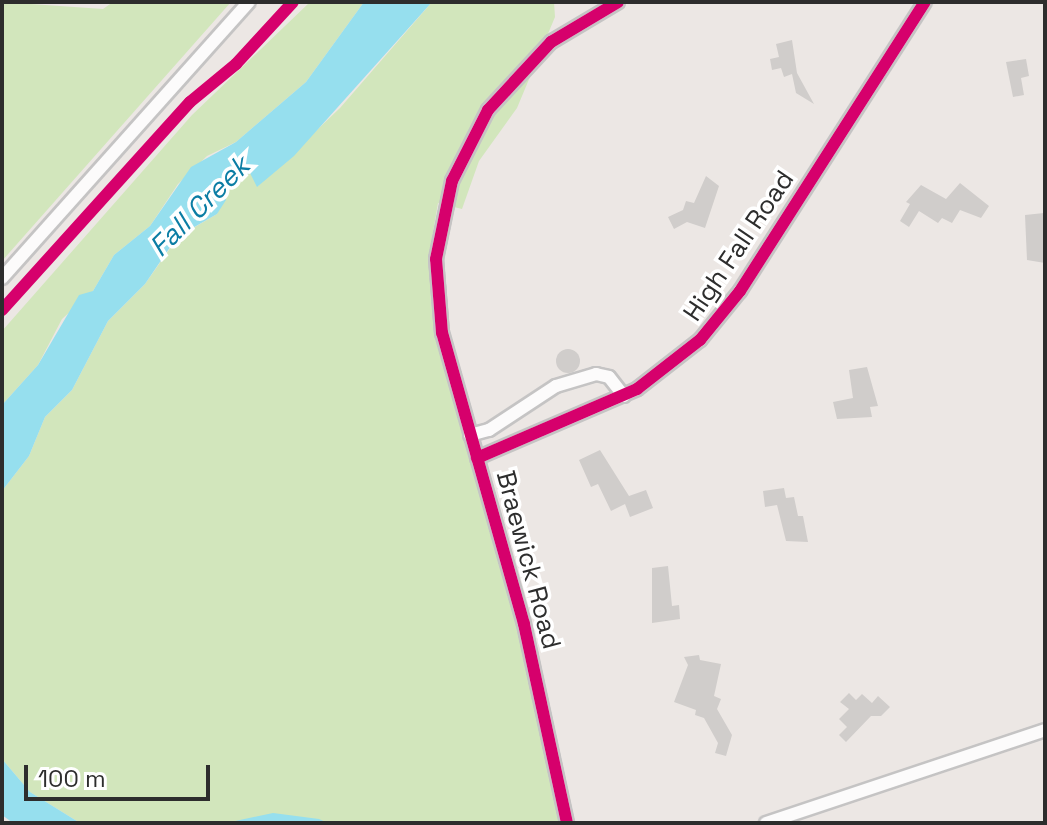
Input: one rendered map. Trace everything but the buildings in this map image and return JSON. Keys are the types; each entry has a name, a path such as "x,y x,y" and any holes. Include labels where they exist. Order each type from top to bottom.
{"street":[{"path":"2,278 249,2"},
{"name":"Braewick Road","path":"567,823 533,657 470,435 437,299 438,237 452,181 475,129 516,75 565,32 618,2"},
{"name":"High Fall Road","path":"477,458 624,396 684,356 734,301 925,2"},
{"path":"470,435 489,430 556,386 596,374 609,377 624,396"},
{"path":"766,823 1045,730"}],"green space":[{"path":"2,2 103,9 113,2 231,2 2,261"},
{"path":"310,2 364,2 306,82 236,142 207,156 178,184 150,226 114,255 93,291 62,319 38,365 2,405 2,331 192,115"},
{"path":"432,2 554,2 555,17 517,108 479,161 462,209 438,203 430,250 431,304 533,688 562,823 80,823 30,792 2,759 2,491 29,456 45,417 72,390 108,321 145,284 178,237 217,214 224,187 251,173 258,186 340,108"}],"water":[{"name":"Fall Creek","path":"364,2 432,2 294,156 257,187 250,173 224,187 226,200 217,214 177,237 145,284 108,321 72,390 45,417 29,456 2,491 2,405 38,365 79,295 93,291 114,255 150,226 191,167 236,142 306,82"},
{"path":"2,759 30,792 80,823 13,823 2,815"},
{"path":"273,813 319,819 328,823 226,823"}],"cycle path":[{"path":"2,310 190,102 236,64 293,2"},
{"path":"567,823 524,624 442,333 436,259 452,181 488,110 551,42 618,2"},
{"path":"477,458 637,389 700,340 740,291 925,2"}]}
